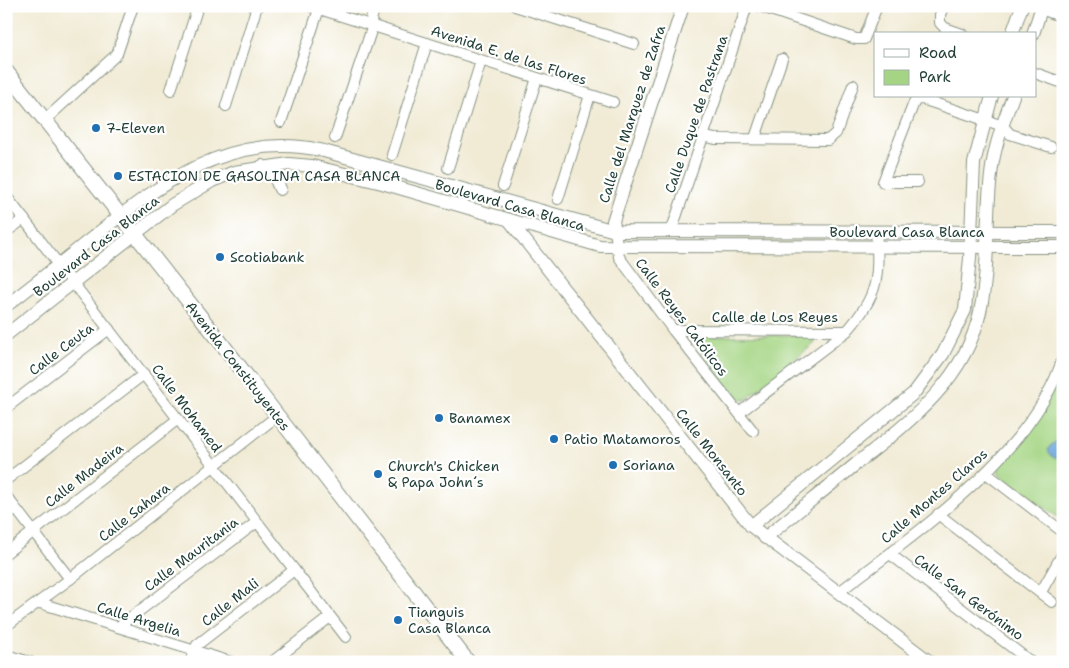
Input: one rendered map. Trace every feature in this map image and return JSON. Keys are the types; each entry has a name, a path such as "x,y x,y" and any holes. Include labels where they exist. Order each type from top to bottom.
{"main road":[{"name":"Avenida Constituyentes","path":"6,71 136,234 468,662"}],"street":[{"path":"45,120 117,54 132,6"},
{"path":"171,90 198,6"},
{"path":"226,106 257,6"},
{"path":"335,138 371,25 375,6"},
{"path":"515,6 634,44"},
{"name":"Calle del Marquez de Zafra","path":"615,231 613,220 683,6"},
{"name":"Calle Duque de Pastrana","path":"671,232 747,6"},
{"path":"759,6 856,39 864,39 877,6"},
{"path":"943,6 940,23 945,28 956,32"},
{"path":"1013,32 1022,6"},
{"path":"282,122 314,8"},
{"name":"Avenida E. de las Flores","path":"314,8 613,102"},
{"path":"1034,32 1041,8 1063,16"},
{"path":"392,155 427,43"},
{"path":"755,138 782,58"},
{"path":"448,168 481,61"},
{"path":"1036,73 1063,83"},
{"path":"503,186 537,78"},
{"path":"702,136 714,139 828,140 833,138 853,85"},
{"path":"558,199 590,95"},
{"path":"751,526 904,402 928,375 943,354 964,313 970,247 974,163 991,98"},
{"path":"765,538 913,418 937,395 963,357 973,336 982,305 988,247 993,161 1011,98"},
{"path":"918,182 883,182 915,100 922,99 1003,126 1010,134 1051,147"},
{"path":"260,147 275,152 282,164"},
{"name":"Boulevard Casa Blanca","path":"6,306 162,184 196,166 230,154 260,147 304,147 615,231 1063,232"},
{"path":"296,164 304,147"},
{"name":"Boulevard Casa Blanca","path":"6,335 172,205 203,185 234,172 282,164 296,164 326,169 382,183 600,246 1063,247"},
{"path":"262,166 274,176 280,189"},
{"name":"Calle Mohamed","path":"6,196 346,637"},
{"path":"509,220 513,204"},
{"path":"6,232 24,219"},
{"name":"Calle Monsanto","path":"509,220 751,526 930,662"},
{"name":"Calle Reyes Católicos","path":"615,231 620,257 673,330 753,431"},
{"path":"704,232 704,246"},
{"path":"739,413 847,331 872,296 879,270 876,232"},
{"name":"Calle Ceuta","path":"6,408 109,329"},
{"name":"Calle de Los Reyes","path":"673,330 847,331"},
{"name":"Calle Montes Claros","path":"839,592 890,554 986,473 1026,426 1060,373 1063,357"},
{"path":"6,480 144,374"},
{"name":"Calle Sahara","path":"6,626 40,603 277,416"},
{"name":"Calle Madeira","path":"6,553 178,419"},
{"path":"986,473 1063,532"},
{"path":"6,496 70,579"},
{"path":"938,514 1052,602"},
{"name":"Calle Mauritania","path":"118,627 257,522"},
{"path":"1041,592 1063,553"},
{"name":"Calle San Gerónimo","path":"890,554 1031,662"},
{"name":"Calle Mali","path":"190,662 197,645 294,570"},
{"name":"Calle Argelia","path":"40,603 231,662"},
{"path":"272,662 330,616"},
{"path":"6,655 30,662"}],"green space":[{"path":"699,336 812,336 815,343 745,400 736,399 695,342"},
{"path":"1056,380 1063,380 1063,521 1001,476 998,470 1024,435"}],"water":[{"path":"1063,426 1062,451 1059,457 1054,458 1048,451 1050,446 1057,440"}],"place":[{"name":"7-Eleven","path":"96,128"},
{"name":"ESTACION DE GASOLINA CASA BLANCA","path":"118,176"},
{"name":"Scotiabank","path":"220,257"},
{"name":"Banamex","path":"439,418"},
{"name":"Patio Matamoros","path":"554,439"},
{"name":"Soriana","path":"613,465"},
{"name":"Church's Chicken & Papa John´s","path":"378,474"},
{"name":"Tianguis Casa Blanca","path":"398,620"}]}
